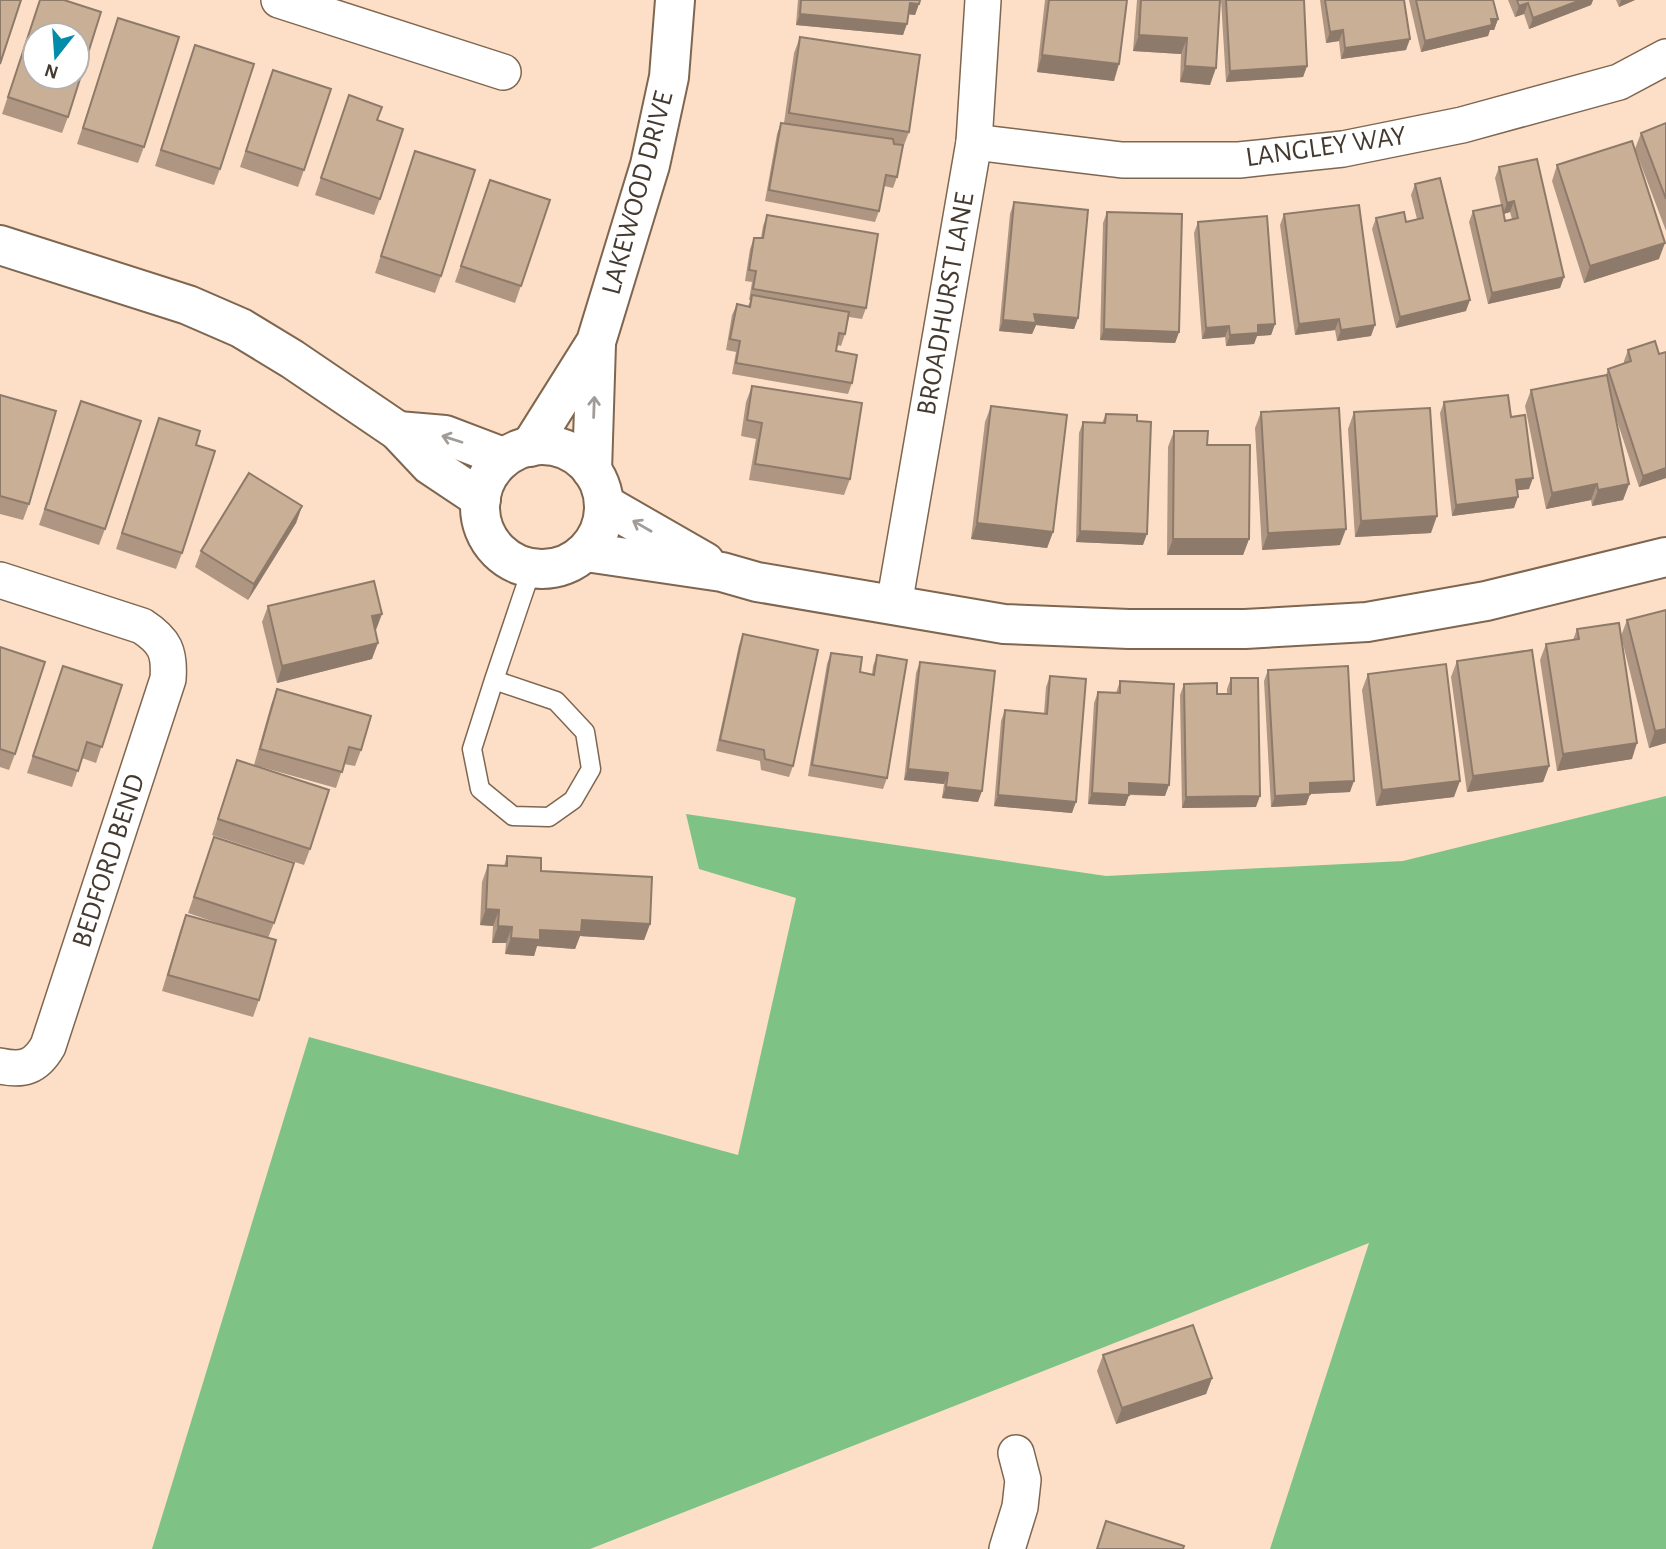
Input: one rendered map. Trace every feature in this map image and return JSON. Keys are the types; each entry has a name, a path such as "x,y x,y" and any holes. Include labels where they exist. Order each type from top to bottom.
{"street":[{"path":"279,0 503,72"},
{"name":"LAKEWOOD DRIVE","path":"598,487 596,342 650,165 669,78 675,0"},
{"name":"BROADHURST LANE","path":"894,605 974,142 983,0"},
{"name":"LANGLEY WAY","path":"974,142 1122,160 1239,160 1343,149 1462,125 1619,82 1666,57"},
{"path":"0,246 188,305 241,328 398,431 430,465 481,499"},
{"name":"LAKEWOOD DRIVE","path":"517,452 596,342"},
{"path":"398,431 444,435 517,452 547,446 564,449 580,458 598,487 722,572"},
{"path":"517,452 488,477 480,511 484,528 492,543 505,556 520,565 555,568 586,552 596,538 602,521 598,487"},
{"path":"586,552 722,572 757,582 1004,624 1129,629 1245,629 1353,622 1486,601 1666,557"},
{"name":"BEDFORD BEND","path":"0,580 142,626 155,635 165,648 169,662 164,692 48,1046 41,1058 15,1066"},
{"path":"1007,1549 1020,1507 1023,1480 1016,1453"}],"lane":[{"path":"494,680 556,701 585,732 591,769 573,800 549,817 513,816 480,789 472,749 494,680 531,568"}],"green space":[{"path":"1666,796 1666,1549 1270,1549 1369,1243 590,1549 152,1549 309,1037 738,1155 796,898 699,869 686,814 1106,876 1403,861"}],"building":[{"path":"0,0 21,0 0,64"},
{"path":"40,0 64,0 101,12 91,44 91,21 33,21"},
{"path":"801,0 920,0 919,4 910,3 907,24 800,14"},
{"path":"1049,0 1127,0 1119,64 1042,55"},
{"path":"1141,0 1220,0 1216,68 1185,66 1187,38 1139,35"},
{"path":"1226,0 1304,0 1307,66 1230,71"},
{"path":"1325,0 1404,0 1410,39 1345,48 1343,30 1330,32"},
{"path":"1416,0 1493,0 1498,19 1491,19 1492,25 1425,41"},
{"path":"1517,0 1581,0 1533,18 1528,3 1519,6"},
{"path":"118,18 179,37 144,147 83,128"},
{"path":"800,37 920,55 909,132 789,113"},
{"path":"195,45 254,64 220,169 161,150"},
{"path":"21,58 21,91 76,91 68,117 8,97"},
{"path":"273,70 331,89 304,170 246,151"},
{"path":"349,95 382,107 377,120 403,129 380,199 321,178"},
{"path":"781,123 893,139 894,144 903,145 897,177 886,175 879,211 769,190"},
{"path":"1666,123 1666,199 1641,133"},
{"path":"1632,141 1665,243 1590,266 1557,165"},
{"path":"415,151 475,170 441,276 381,256"},
{"path":"1537,159 1564,277 1492,293 1473,211 1502,205 1505,221 1518,218 1514,201 1507,203 1499,167"},
{"path":"1440,178 1470,300 1400,317 1376,218 1404,212 1406,222 1423,218 1415,184"},
{"path":"490,180 550,200 521,286 461,266"},
{"path":"1014,202 1088,210 1078,318 1034,314 1036,323 1003,320"},
{"path":"1359,205 1375,325 1341,330 1339,319 1299,324 1284,214"},
{"path":"1107,212 1182,214 1179,332 1104,329"},
{"path":"767,215 878,234 866,308 753,289 756,271 749,270 754,238 763,238"},
{"path":"1267,216 1275,324 1258,325 1258,333 1230,335 1229,326 1206,328 1198,222"},
{"path":"752,295 849,312 845,334 839,333 836,351 857,355 852,383 736,363 740,341 730,339 737,304 750,307"},
{"path":"1655,341 1659,354 1666,352 1666,468 1643,476 1608,369 1631,361 1628,350"},
{"path":"1607,375 1629,484 1598,490 1597,484 1552,493 1531,390"},
{"path":"752,386 862,403 850,479 755,464 762,423 747,420"},
{"path":"0,395 56,411 29,504 0,496"},
{"path":"1508,395 1511,417 1525,415 1533,478 1516,480 1518,497 1456,505 1444,402"},
{"path":"81,401 141,421 105,529 45,509"},
{"path":"991,406 1067,415 1053,532 977,523"},
{"path":"1339,408 1346,529 1268,533 1261,412"},
{"path":"1430,408 1437,516 1361,521 1354,412"},
{"path":"1106,414 1137,415 1137,421 1151,422 1147,534 1080,531 1083,422 1105,423"},
{"path":"159,418 200,431 196,445 215,451 182,553 122,533"},
{"path":"1174,431 1208,431 1207,445 1250,445 1249,539 1173,539"},
{"path":"249,473 302,506 254,584 201,551"},
{"path":"374,581 382,614 372,616 378,643 282,666 268,606"},
{"path":"1666,610 1666,729 1655,731 1627,620"},
{"path":"1619,623 1637,743 1563,754 1546,644 1579,639 1577,629"},
{"path":"743,634 818,650 793,766 765,759 764,750 720,740"},
{"path":"0,647 45,662 15,754 0,749"},
{"path":"1532,650 1549,766 1473,776 1457,661"},
{"path":"831,653 862,657 860,672 874,675 877,655 907,660 887,778 812,765"},
{"path":"920,662 995,671 982,791 946,787 948,773 908,769"},
{"path":"1446,664 1460,781 1382,790 1368,674"},
{"path":"63,666 122,685 102,747 87,742 78,771 33,756"},
{"path":"1348,666 1354,781 1310,783 1310,794 1275,796 1268,670"},
{"path":"1050,676 1086,679 1076,802 998,795 1005,710 1047,714"},
{"path":"1231,678 1258,678 1260,796 1186,797 1184,684 1217,683 1217,694 1231,694"},
{"path":"1120,681 1174,684 1169,785 1129,783 1129,795 1092,793 1098,692 1120,693"},
{"path":"277,689 371,716 361,750 349,747 342,772 260,749"},
{"path":"237,760 329,790 310,849 218,819"},
{"path":"214,837 294,863 274,923 194,897"},
{"path":"507,856 541,858 541,871 652,877 650,924 582,920 581,932 540,930 540,940 511,938 512,927 498,926 499,910 486,909 488,865 507,866"},
{"path":"186,915 276,940 259,1000 168,975"},
{"path":"1193,1325 1212,1378 1122,1408 1103,1355"},
{"path":"1106,1521 1184,1546 1183,1549 1097,1549"}]}
